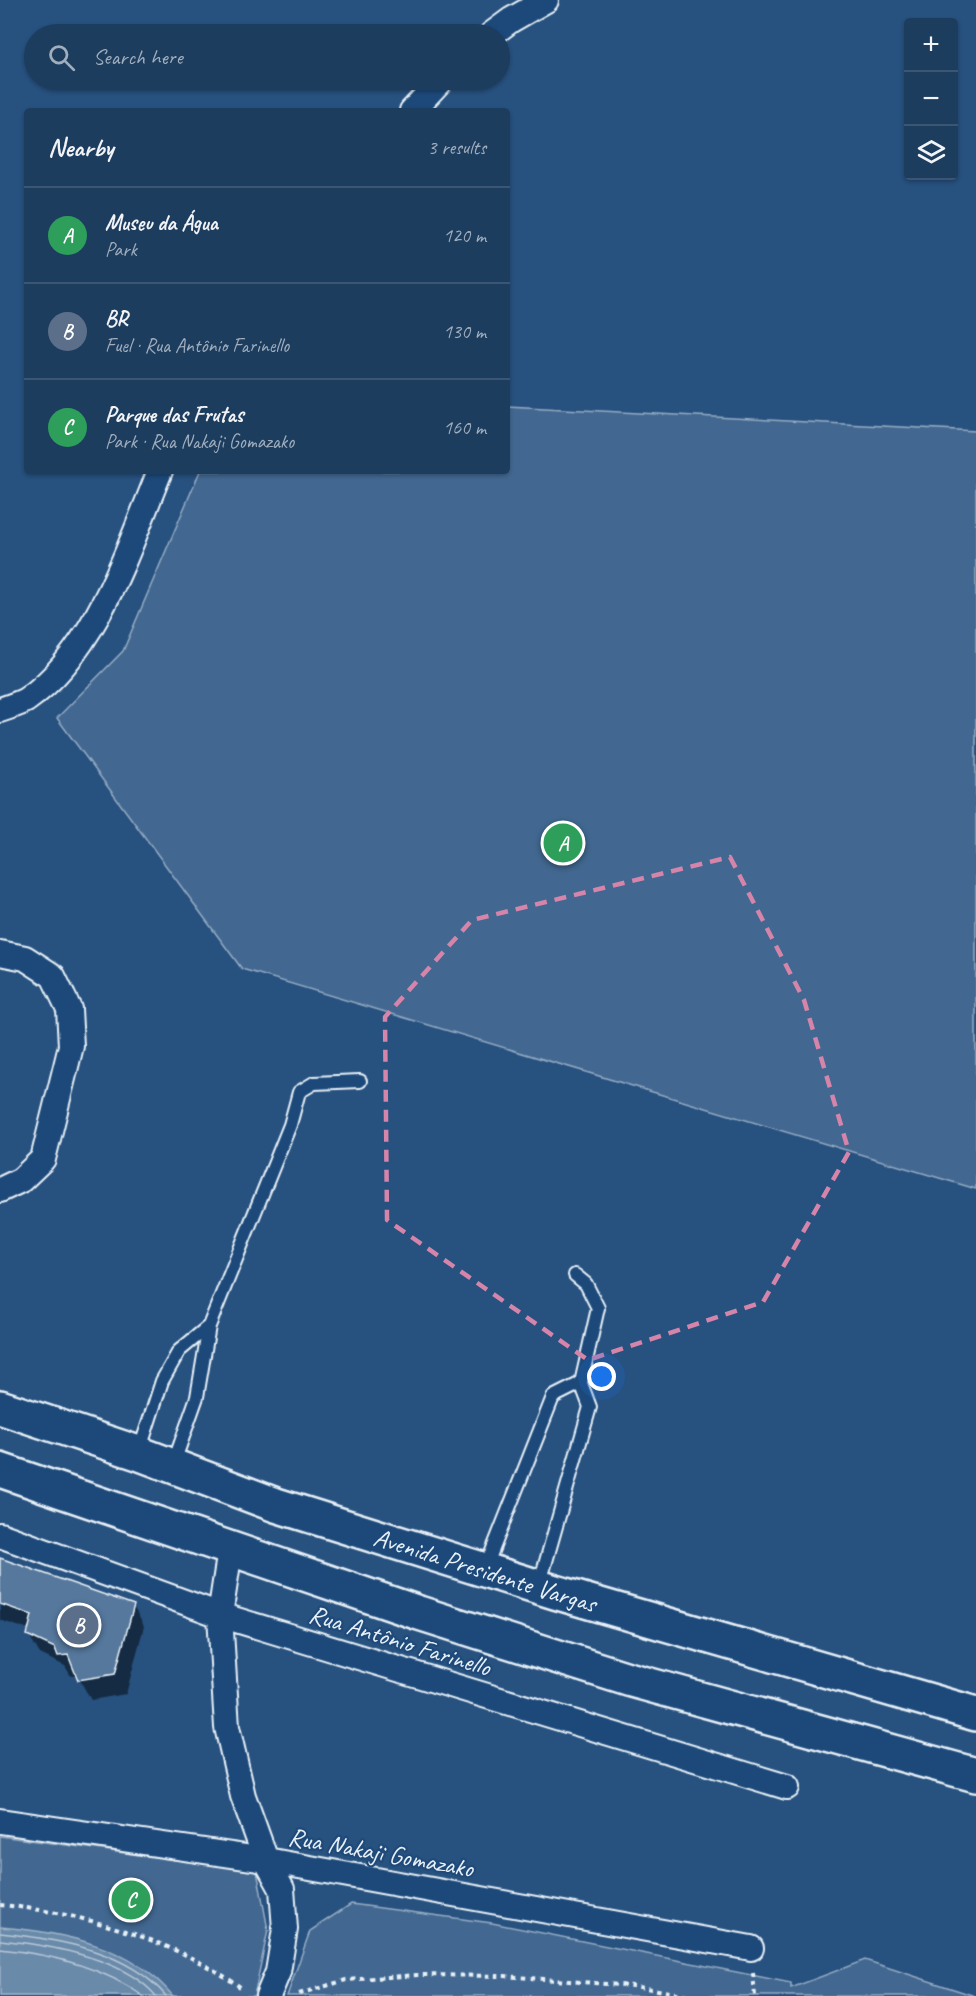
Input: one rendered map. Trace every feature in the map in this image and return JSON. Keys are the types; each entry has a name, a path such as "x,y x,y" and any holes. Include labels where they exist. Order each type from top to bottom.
{"main road":[{"name":"Avenida Presidente Vargas","path":"8,1413 138,1453 276,1505 484,1570 976,1714"},
{"path":"0,1470 230,1550 628,1679 976,1774"}],"street":[{"path":"508,24 546,0"},
{"path":"415,108 432,90"},
{"path":"0,710 25,700 63,667 105,602 159,474"},
{"path":"0,953 25,958 54,976 69,1009 71,1046 43,1159 21,1180 0,1190"},
{"name":"Rua Antônio Farinello","path":"0,1535 220,1616 787,1787"},
{"path":"230,1550 220,1616 227,1727 243,1796 266,1860 282,1889 285,1929 278,1972 268,1996"},
{"name":"Rua Nakaji Gomazako","path":"0,1821 266,1860 751,1948"}],"lane":[{"path":"173,1466 198,1396 209,1326 290,1125 299,1092 314,1083 360,1081"},
{"path":"539,1587 590,1407 581,1383 597,1308 586,1284 575,1275"},
{"path":"138,1453 162,1382 179,1351 209,1326"},
{"path":"484,1570 553,1396 581,1383"}],"path":[{"path":"0,1905 111,1924 219,1971 252,1996"},
{"path":"292,1996 346,1980 418,1976 504,1976 610,1984 694,1996"}],"highlighted area":[{"path":"730,857 804,1000 849,1152 763,1302 588,1360 387,1220 385,1017 472,920"}],"shaded area":[{"path":"510,406 976,431 976,1189 242,969 57,718 123,651 199,474 510,474"},
{"path":"0,1836 257,1871 268,1930 254,1996 0,1996"},
{"path":"351,1904 492,1923 791,1983 791,1988 865,1960 975,1996 287,1996 310,1931"}],"water":[{"path":"0,1927 71,1938 117,1954 156,1979 173,1996 0,1996"}],"building":[{"path":"0,1558 134,1605 115,1674 78,1680 68,1655 58,1656 55,1648 27,1635 32,1615 0,1604"}],"place":[{"name":"Museu da Água","path":"563,843"},
{"name":"BR","path":"79,1625"},
{"name":"Parque das Frutas","path":"131,1900"}]}
